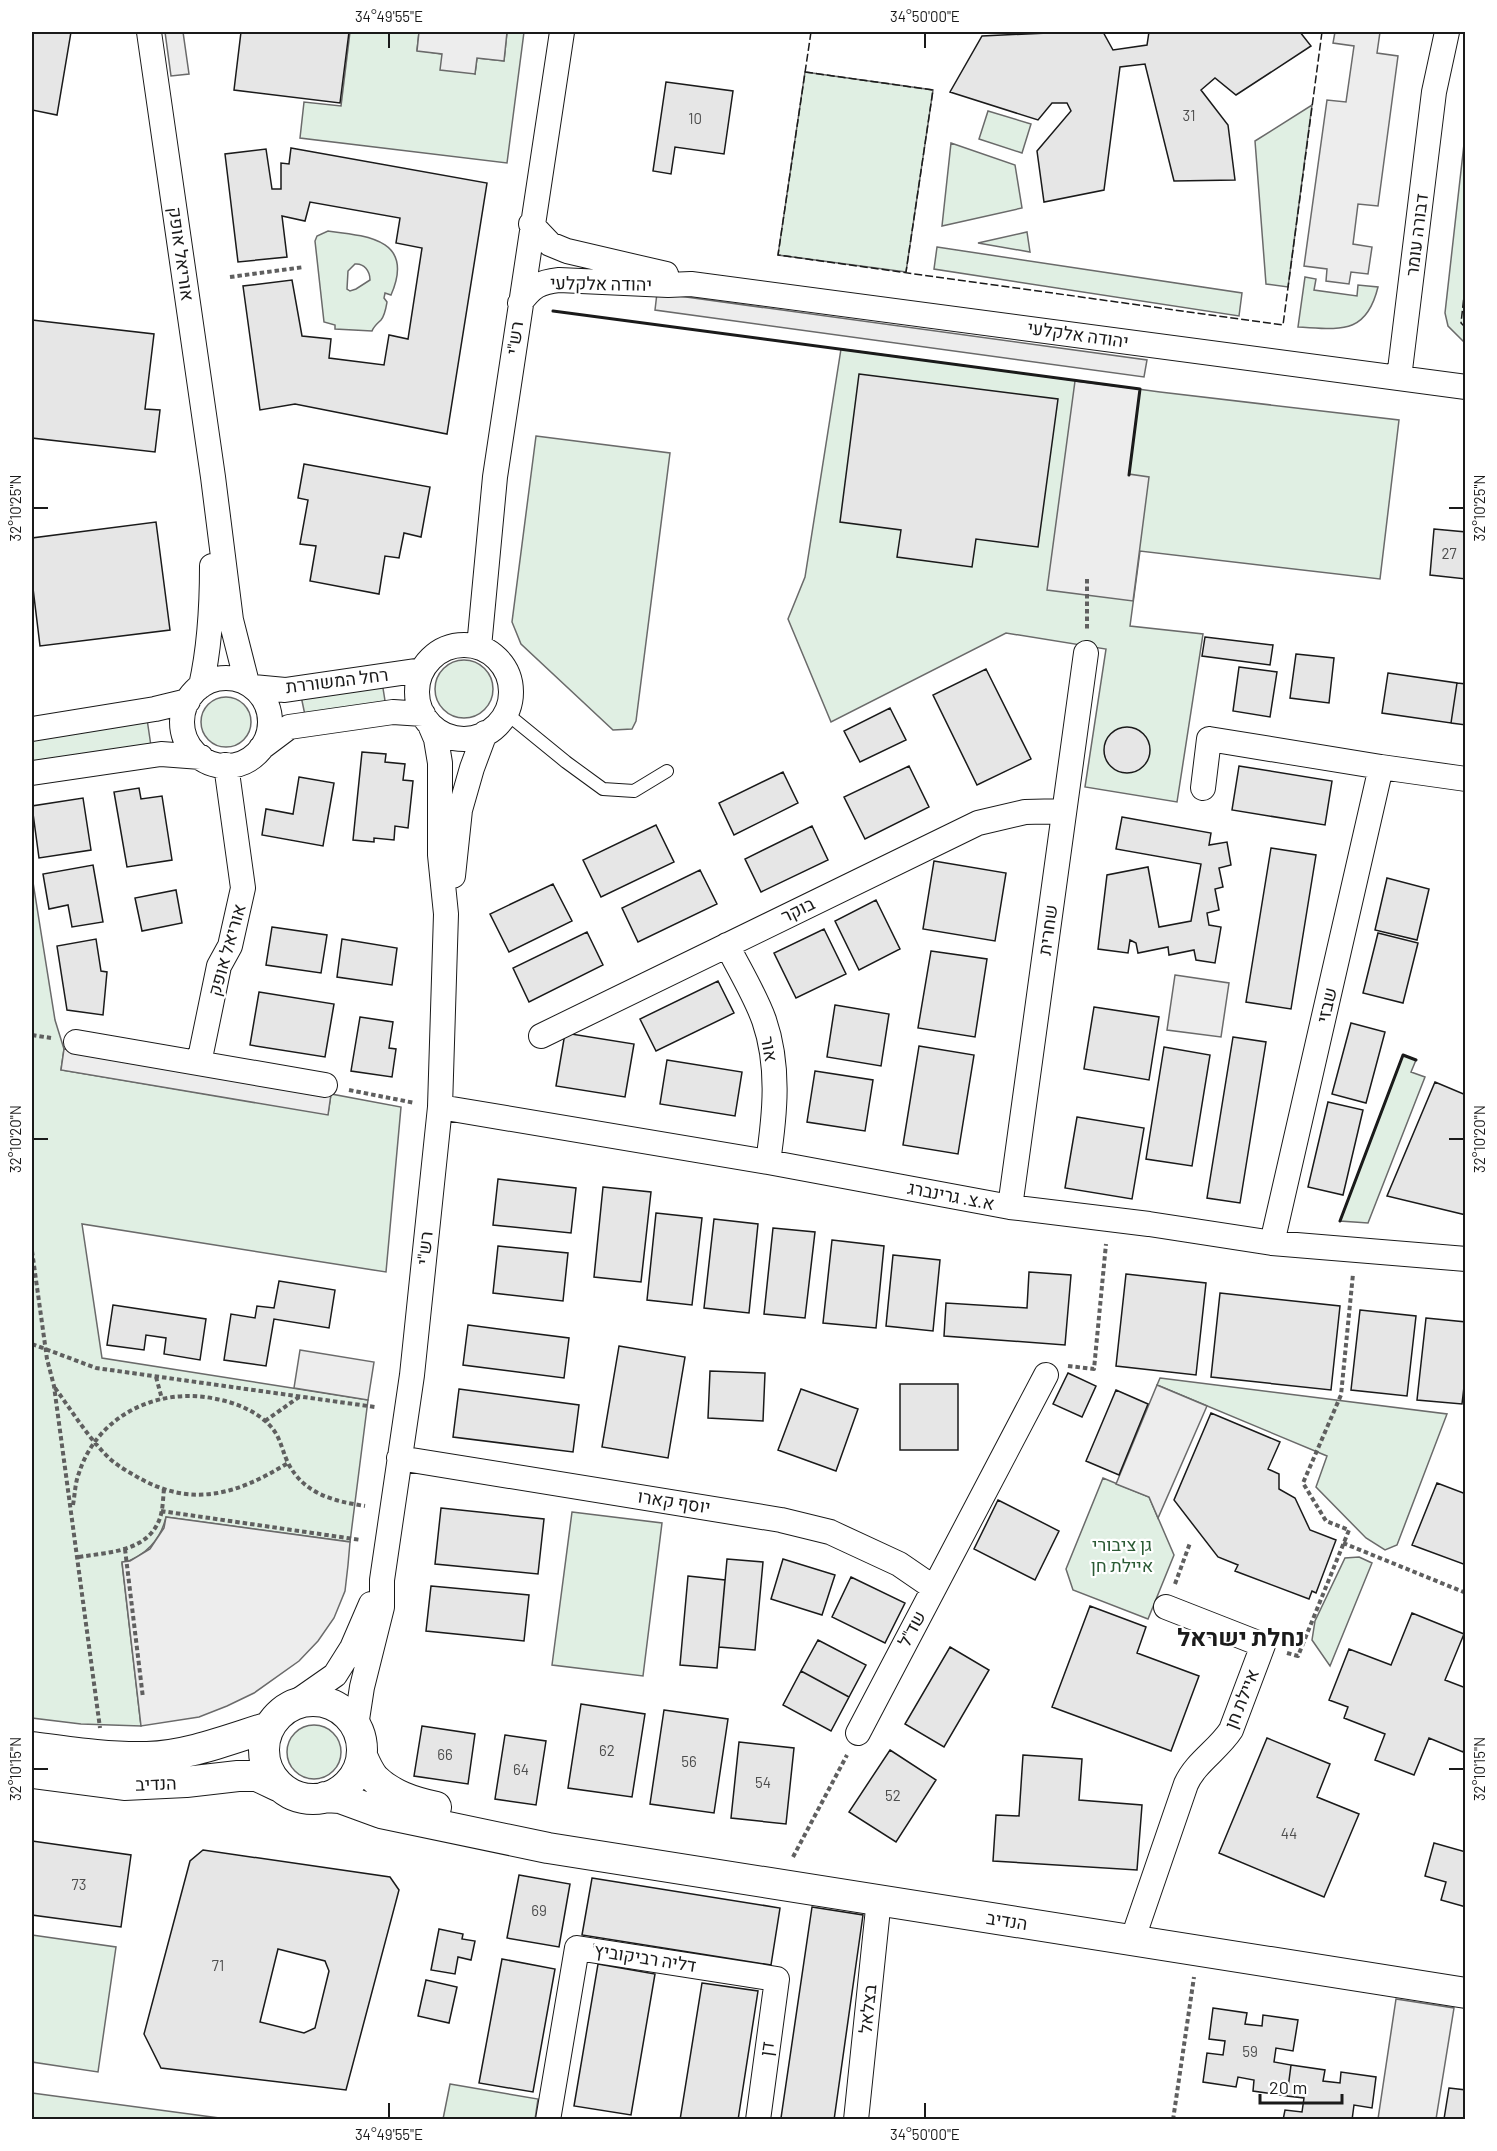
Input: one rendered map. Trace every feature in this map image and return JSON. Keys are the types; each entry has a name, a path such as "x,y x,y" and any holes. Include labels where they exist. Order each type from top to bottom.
{"street":[{"name":"אוריאל אופק","path":"149,32 213,477 231,620 250,685"},
{"name":"רש\"י","path":"479,647 495,477 531,224 562,32"},
{"name":"דבורה עומר","path":"1432,32 1434,92"},
{"name":"דבורה עומר","path":"1399,378 1434,92 1447,32"},
{"name":"יהודה אלקלעי","path":"531,224 549,244 567,251 667,274 691,284"},
{"name":"יהודה אלקלעי","path":"520,303 528,292 543,282 559,280 691,284 1466,387"},
{"name":"אוריאל אופק","path":"194,694 208,652 212,622 213,477"},
{"path":"464,645 479,647 497,658 506,670 511,692 506,713 497,725 485,734 472,738 456,738 442,734 426,720 417,699 422,670 430,658 449,647 464,645"},
{"name":"שחרית","path":"1010,1207 1086,653"},
{"name":"רחל המשוררת","path":"250,685 285,690 422,670"},
{"path":"32,729 155,709 194,694 213,680 226,678 250,685 266,701 270,714 268,735 261,748 247,760 226,765 213,763 201,757 191,747 185,735 183,722 194,694"},
{"name":"רחל המשוררת","path":"261,748 289,727 393,712 426,720"},
{"name":"רש\"י","path":"356,1726 362,1687 382,1607 382,1580 412,1375 440,1107 446,914 440,855 440,763 436,739 426,720"},
{"name":"רש\"י","path":"446,914 456,859 460,810 485,734"},
{"path":"1203,788 1209,739 1466,779"},
{"path":"32,773 161,754 201,757"},
{"name":"אוריאל אופק","path":"200,1063 219,966 230,946 243,888 226,765"},
{"name":"שבזי","path":"1272,1243 1381,767"},
{"name":"בוקר","path":"541,1036 978,823 1025,812 1064,812"},
{"name":"אור","path":"727,945 764,1019 773,1062 775,1110 768,1162"},
{"path":"76,1041 325,1085"},
{"name":"א.צ. גרינברג","path":"440,1107 768,1162 1010,1207 1272,1243 1466,1259"},
{"name":"שד\"ל","path":"858,1734 1046,1375"},
{"name":"יוסף קארו","path":"399,1458 781,1520 830,1532 899,1564 934,1588"},
{"name":"רש\"י","path":"292,1705 334,1675 352,1648 382,1580"},
{"name":"איילת חן","path":"1132,1941 1191,1773 1223,1742 1231,1730 1263,1645 1166,1607"},
{"path":"314,1701 335,1706 347,1714 356,1726 362,1746 362,1756 359,1767 348,1784 340,1791 324,1797 303,1798 290,1794 278,1786 270,1776 265,1764 264,1745 268,1727 278,1714 292,1705 314,1701"},
{"name":"הנדיב","path":"32,1747 98,1756 148,1757 180,1753 268,1727"},
{"name":"הנדיב","path":"362,1756 373,1777 396,1794 415,1802 490,1818 548,1848"},
{"name":"הנדיב","path":"32,1773 124,1785 257,1776 278,1786"},
{"name":"הנדיב","path":"324,1797 340,1798 381,1813 548,1848 1466,1993"},
{"name":"בצלאל","path":"856,2120 879,1899"},
{"name":"'דליה רביקוביץ","path":"548,2120 577,1948 777,1979"},
{"name":"דן","path":"758,2120 777,1979"}],"lane":[{"path":"506,713 603,789 634,791 667,771"}],"path":[{"path":"230,277 304,267"},
{"path":"1086,653 1087,579"},
{"path":"325,1085 440,1107"},
{"path":"1046,1375 1052,1364 1094,1369 1108,1219"},
{"path":"1263,1645 1298,1656 1349,1530 1326,1521 1303,1483 1341,1395 1355,1250"},
{"path":"32,1251 32,1263 54,1386 79,1557 102,1738"},
{"path":"32,1344 96,1368 375,1407"},
{"path":"156,1376 162,1399"},
{"path":"54,1386 94,1443 110,1459 145,1482 172,1492 204,1495 226,1492 249,1485 288,1463"},
{"path":"72,1512 79,1473 94,1443 111,1424 127,1411 147,1402 196,1396 221,1399 244,1407 265,1421 281,1440 288,1463 299,1479 318,1495 337,1502 365,1506"},
{"path":"265,1421 299,1397"},
{"path":"79,1557 125,1549 149,1537 160,1518 164,1489"},
{"path":"161,1511 361,1540"},
{"path":"1166,1607 1190,1543"},
{"path":"1343,1543 1466,1593"},
{"path":"125,1549 143,1698"},
{"path":"779,1885 858,1734"},
{"path":"1173,2120 1198,1950"}],"green space":[{"path":"350,32 419,32 417,50 442,54 475,74 477,58 504,61 507,32 524,32 507,163 300,138 304,102 341,106"},
{"path":"805,72 933,90 906,272 778,255"},
{"path":"1312,105 1288,287 1266,284 1255,141"},
{"path":"988,111 1031,124 1022,153 979,139"},
{"path":"1465,135 1465,343 1448,326 1445,313"},
{"path":"951,143 1015,165 1022,208 942,226"},
{"path":"328,231 359,235 384,244 392,252 397,262 397,277 391,295 385,293 384,298 387,302 385,311 372,331 335,329 335,325 324,322 315,241 317,236","holes":["355,264 366,268 370,280 350,291 347,289 348,271"]},
{"path":"1027,232 1030,252 978,243"},
{"path":"937,247 1242,293 1239,316 934,269"},
{"path":"1305,277 1316,279 1314,290 1357,296 1358,285 1378,287 1373,303 1358,322 1338,328 1298,327"},
{"path":"841,349 1160,392 1399,420 1380,579 1140,551 1130,626 1203,634 1177,802 1085,787 1106,649 1006,633 831,722 788,619 805,577"},
{"path":"536,436 670,453 636,721 632,729 613,730 521,644 512,622"},
{"path":"464,660 475,662 488,673 493,689 491,700 480,713 464,718 453,716 440,705 435,689 437,678 448,665"},
{"path":"382,682 386,707 306,720 301,696"},
{"path":"221,697 231,697 244,704 251,717 251,727 244,740 231,747 221,747 212,743 205,736 201,727 201,717 205,708 212,701"},
{"path":"147,719 151,746 32,764 32,737"},
{"path":"32,876 55,1020 64,1049 61,1070 328,1114 331,1094 401,1107 386,1272 82,1224 102,1358 368,1400 350,1542 166,1517 160,1533 151,1546 145,1552 122,1563 141,1726 81,1724 32,1718"},
{"path":"1403,1055 1416,1060 1411,1072 1425,1077 1368,1223 1340,1221"},
{"path":"1160,1378 1447,1414 1397,1545 1385,1550 1366,1538 1316,1487 1327,1456 1157,1385"},
{"name":"גן ציבורי איילת חן","path":"1103,1478 1149,1497 1174,1555 1148,1619 1073,1590 1066,1569"},
{"path":"572,1512 662,1523 643,1676 552,1665"},
{"path":"1359,1557 1372,1563 1330,1666 1312,1640 1315,1621 1345,1558"},
{"path":"314,1725 324,1727 333,1733 339,1742 341,1752 339,1762 333,1771 324,1777 314,1779 304,1777 295,1771 289,1762 287,1752 289,1742 295,1733 304,1727"},
{"path":"32,1935 116,1947 98,2072 32,2062"},
{"path":"450,2084 538,2099 535,2119 443,2119"},
{"path":"32,2093 227,2119 32,2119"}],"shaded area":[{"path":"165,32 183,32 189,74 171,76"},
{"path":"419,32 507,32 504,61 477,58 475,74 440,70 442,54 417,51"},
{"path":"1335,32 1380,32 1377,53 1398,56 1378,206 1358,204 1353,244 1372,247 1368,274 1351,272 1349,284 1326,281 1327,269 1304,266 1327,100 1346,102 1354,46 1333,43"},
{"path":"657,293 1147,360 1144,377 655,310"},
{"path":"1075,381 1140,389 1129,474 1149,477 1133,601 1047,590"},
{"path":"1175,975 1229,983 1221,1037 1167,1030"},
{"path":"64,1049 331,1094 328,1115 61,1070"},
{"path":"300,1350 374,1362 368,1400 294,1388"},
{"path":"1157,1385 1207,1406 1158,1518 1149,1497 1116,1484"},
{"path":"166,1517 350,1542 345,1591 334,1618 318,1641 299,1661 254,1693 199,1717 141,1726 122,1562 130,1561 150,1549 164,1528"},
{"path":"1396,1999 1454,2008 1436,2119 1378,2119"}],"building":[{"path":"32,32 71,32 57,115 32,110"},
{"path":"241,32 349,32 340,103 234,90"},
{"path":"1103,32 1113,50 1147,45 1149,32 1300,32 1311,46 1236,95 1215,78 1201,90 1228,125 1235,180 1174,181 1145,64 1120,67 1104,190 1044,202 1037,151 1071,111 1067,103 1052,103 1038,120 950,92 982,36"},
{"path":"666,82 733,91 724,154 675,147 671,174 653,171"},
{"path":"291,148 487,183 447,434 295,404 260,410 243,286 292,280 302,336 331,339 329,358 384,365 389,335 408,339 422,248 396,243 400,218 310,202 305,221 282,216 287,257 238,262 225,154 266,149 272,189 281,189 281,163 289,164"},
{"path":"32,320 154,334 145,409 160,410 155,452 32,438"},
{"path":"859,374 1058,399 1038,547 976,539 972,567 897,557 901,530 840,522"},
{"path":"304,464 430,487 421,537 404,533 399,558 385,556 379,594 310,581 316,546 300,544 308,500 298,498"},
{"path":"156,522 170,630 40,646 32,580 32,538"},
{"path":"1434,529 1466,532 1466,579 1430,575"},
{"path":"1205,637 1273,645 1270,665 1202,656"},
{"path":"1296,654 1334,658 1329,703 1290,698"},
{"path":"1239,667 1277,672 1270,717 1233,711"},
{"path":"986,669 1031,759 977,785 933,695"},
{"path":"1388,673 1457,683 1451,723 1382,713"},
{"path":"1457,683 1466,684 1466,725 1451,723"},
{"path":"890,708 906,740 860,762 844,731"},
{"path":"1127,727 1143,734 1150,750 1143,766 1127,773 1111,766 1104,750 1111,734"},
{"path":"362,752 386,754 385,762 405,764 403,780 413,781 408,828 395,826 394,840 374,838 374,842 353,840"},
{"path":"909,766 929,807 865,839 844,797"},
{"path":"1239,766 1332,781 1325,825 1232,810"},
{"path":"783,772 798,803 734,835 719,803"},
{"path":"299,777 334,783 323,846 262,835 266,809 293,814"},
{"path":"139,788 141,799 162,796 172,860 127,867 114,792"},
{"path":"83,798 91,850 39,858 32,806"},
{"path":"1122,817 1211,833 1209,845 1227,842 1231,865 1219,868 1223,887 1215,889 1219,910 1207,913 1209,925 1221,927 1215,963 1196,960 1194,950 1169,955 1168,947 1138,953 1136,943 1130,940 1128,953 1098,949 1107,875 1148,867 1159,927 1191,921 1201,864 1116,849"},
{"path":"656,825 674,862 601,897 583,860"},
{"path":"812,826 828,860 761,892 745,859"},
{"path":"1271,848 1316,855 1291,1009 1246,1002"},
{"path":"934,861 1006,873 995,941 923,929"},
{"path":"93,865 103,922 72,927 68,905 49,909 43,874"},
{"path":"700,870 717,904 638,942 622,908"},
{"path":"1387,878 1429,889 1417,940 1375,930"},
{"path":"553,884 572,921 509,952 490,914"},
{"path":"176,890 182,923 142,931 135,898"},
{"path":"876,900 900,949 859,970 835,921"},
{"path":"272,927 327,935 321,973 266,965"},
{"path":"824,929 846,974 796,998 774,953"},
{"path":"587,932 603,965 529,1002 513,968"},
{"path":"1378,933 1418,943 1403,1003 1363,993"},
{"path":"96,939 101,971 107,972 103,1015 67,1010 57,946"},
{"path":"342,939 397,948 392,985 337,977"},
{"path":"931,951 987,959 975,1037 918,1028"},
{"path":"718,981 734,1013 656,1051 640,1019"},
{"path":"259,992 334,1004 325,1057 250,1045"},
{"path":"835,1005 889,1014 881,1066 827,1057"},
{"path":"1094,1007 1159,1017 1149,1080 1084,1069"},
{"path":"360,1017 393,1022 389,1048 396,1049 392,1077 351,1071"},
{"path":"1351,1023 1385,1032 1366,1103 1332,1094"},
{"path":"565,1033 634,1044 625,1097 556,1086"},
{"path":"1233,1037 1266,1042 1240,1203 1207,1198"},
{"path":"919,1046 974,1055 958,1154 903,1145"},
{"path":"1164,1047 1210,1055 1192,1166 1146,1159"},
{"path":"667,1060 742,1072 735,1116 660,1104"},
{"path":"815,1071 873,1080 865,1131 807,1122"},
{"path":"1435,1082 1466,1095 1466,1215 1387,1196"},
{"path":"1328,1102 1363,1110 1343,1195 1308,1187"},
{"path":"1077,1117 1144,1128 1132,1199 1065,1188"},
{"path":"498,1179 576,1188 571,1233 493,1225"},
{"path":"603,1187 651,1192 641,1282 594,1277"},
{"path":"656,1213 702,1218 692,1305 647,1300"},
{"path":"714,1219 758,1224 749,1313 704,1308"},
{"path":"773,1228 815,1232 805,1318 764,1314"},
{"path":"832,1240 884,1246 876,1328 823,1323"},
{"path":"498,1246 568,1253 563,1301 493,1293"},
{"path":"893,1255 940,1260 933,1331 886,1326"},
{"path":"1029,1272 1071,1275 1065,1345 944,1336 946,1303 1027,1308"},
{"path":"1126,1274 1206,1283 1196,1375 1116,1366"},
{"path":"279,1281 335,1290 329,1328 274,1319 266,1366 224,1360 231,1314 255,1318 257,1306 274,1308"},
{"path":"1220,1293 1340,1306 1331,1390 1211,1377"},
{"path":"113,1305 206,1319 200,1360 164,1354 166,1338 146,1335 144,1350 107,1345"},
{"path":"1360,1310 1416,1316 1407,1396 1351,1390"},
{"path":"1426,1318 1466,1322 1466,1369 1462,1404 1417,1400"},
{"path":"468,1325 569,1338 564,1378 463,1365"},
{"path":"619,1346 685,1357 668,1458 602,1447"},
{"path":"710,1371 765,1373 763,1421 708,1418"},
{"path":"1068,1373 1096,1386 1082,1417 1053,1404"},
{"path":"900,1384 958,1384 958,1450 900,1450"},
{"path":"459,1389 579,1405 573,1452 453,1437"},
{"path":"801,1389 858,1409 836,1471 778,1450"},
{"path":"1116,1390 1148,1404 1119,1475 1086,1461"},
{"path":"1211,1413 1280,1442 1268,1469 1279,1474 1279,1489 1295,1498 1310,1530 1336,1540 1316,1593 1312,1591 1309,1599 1235,1571 1238,1565 1218,1557 1174,1500"},
{"path":"1437,1483 1466,1494 1466,1565 1412,1545"},
{"path":"998,1500 1059,1531 1035,1580 974,1549"},
{"path":"441,1508 544,1519 538,1574 435,1564"},
{"path":"727,1559 763,1562 755,1650 719,1647"},
{"path":"783,1559 835,1575 822,1615 771,1599"},
{"path":"688,1576 725,1580 717,1668 680,1665"},
{"path":"851,1577 905,1603 885,1643 832,1617"},
{"path":"431,1586 529,1595 524,1641 426,1631"},
{"path":"1090,1606 1146,1627 1137,1653 1199,1676 1171,1751 1052,1707"},
{"path":"1412,1613 1464,1634 1445,1680 1466,1688 1466,1744 1463,1752 1429,1738 1414,1775 1375,1760 1385,1734 1344,1718 1348,1707 1329,1700 1349,1649 1391,1665"},
{"path":"818,1640 866,1665 849,1697 801,1671"},
{"path":"950,1647 989,1670 944,1747 905,1724"},
{"path":"801,1671 849,1697 831,1731 783,1705"},
{"path":"581,1704 645,1714 632,1797 568,1788"},
{"path":"664,1710 728,1719 714,1813 650,1804"},
{"path":"422,1726 475,1734 468,1784 414,1776"},
{"path":"505,1735 546,1741 536,1805 495,1799"},
{"path":"1267,1738 1330,1764 1317,1797 1359,1814 1324,1897 1219,1853"},
{"path":"739,1742 794,1748 786,1824 731,1818"},
{"path":"890,1750 936,1780 896,1842 849,1812"},
{"path":"1023,1755 1082,1759 1079,1800 1142,1805 1137,1870 993,1861 996,1815 1019,1816"},
{"path":"32,1841 131,1855 121,1927 32,1915"},
{"path":"1434,1843 1466,1852 1466,1907 1441,1900 1446,1882 1425,1876"},
{"path":"203,1850 390,1877 399,1890 346,2090 161,2068 144,2034 190,1861","holes":["278,1949 325,1961 329,1971 315,2028 304,2033 260,2022"]},
{"path":"519,1875 570,1884 559,1947 507,1938"},
{"path":"592,1878 780,1908 771,1965 582,1935"},
{"path":"812,1907 863,1915 834,2120 781,2118"},
{"path":"439,1929 463,1934 462,1939 475,1941 471,1960 458,1957 455,1974 431,1970"},
{"path":"502,1959 555,1969 533,2092 479,2083"},
{"path":"598,1964 655,1974 631,2115 574,2106"},
{"path":"426,1980 457,1987 449,2023 418,2016"},
{"path":"702,1983 758,1991 738,2120 680,2120"},
{"path":"1213,2008 1247,2013 1245,2024 1262,2026 1263,2015 1298,2020 1293,2051 1276,2048 1274,2062 1291,2065 1287,2096 1253,2091 1254,2080 1238,2077 1236,2087 1203,2082 1207,2053 1223,2055 1225,2041 1209,2039"},
{"path":"1291,2065 1325,2070 1323,2081 1340,2083 1341,2072 1376,2077 1372,2108 1354,2105 1352,2120 1283,2120 1285,2110 1302,2112 1304,2098 1287,2096"},
{"path":"1449,2088 1466,2090 1466,2120 1444,2119"}],"fence":[{"path":"811,32 778,255 1283,325 1322,32"},
{"path":"805,72 933,90 906,272"},
{"path":"1466,278 1461,323 1466,328"}],"wall":[{"path":"553,311 1140,389 1129,475"},
{"path":"1340,1221 1403,1055 1416,1060"}],"district":[{"name":"נחלת ישראל","path":"1241,1638"}]}
